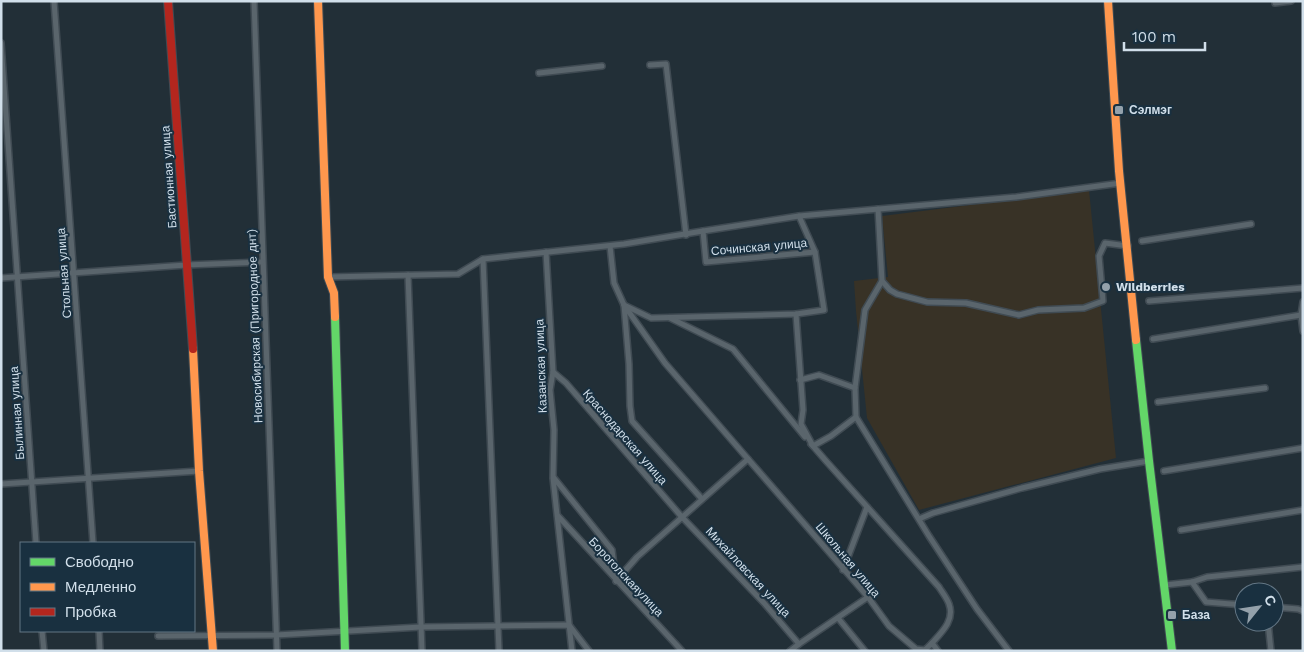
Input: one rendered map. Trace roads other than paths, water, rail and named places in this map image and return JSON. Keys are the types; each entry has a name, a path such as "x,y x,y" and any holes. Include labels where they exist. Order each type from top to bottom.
{"street":[{"name":"Стольная улица","path":"54,1 93,542"},
{"name":"Бастионная улица","path":"168,1 193,350 199,471 213,651"},
{"name":"Новосибирская (Пригородное днт)","path":"254,1 277,651"},
{"path":"318,1 328,277 334,293 345,651"},
{"path":"1108,1 1121,183 1149,462 1172,651"},
{"path":"1275,3 1291,1"},
{"name":"Былинная улица","path":"1,43 36,542"},
{"path":"650,65 666,64 686,235"},
{"path":"539,73 602,66"},
{"name":"Сочинская улица","path":"815,252 706,262 703,231 799,216 1016,197 1121,183"},
{"path":"878,209 882,280 865,310 855,388 856,417 977,609 1009,651"},
{"path":"624,305 651,318 796,314 824,310 815,252 799,216"},
{"path":"1142,241 1252,224"},
{"path":"328,277 458,274 483,259 610,246 703,231"},
{"path":"882,280 890,290 897,294 928,302 966,303 1019,315 1038,310 1084,308 1103,301 1099,256 1105,243 1128,246"},
{"path":"610,246 614,283 624,305 632,421 702,499"},
{"name":"Казанская улица","path":"546,252 553,372 550,390 554,430 553,478 572,651"},
{"path":"483,259 499,651"},
{"path":"1,278 186,265 262,262"},
{"path":"408,276 422,651"},
{"path":"1150,301 1303,288"},
{"path":"1303,302 1301,315 1303,331"},
{"name":"Школьная улица","path":"624,305 665,363 868,597 889,626 916,649 925,650 932,643"},
{"path":"796,314 803,410 801,424 813,446"},
{"path":"1153,339 1301,315"},
{"path":"670,318 732,349 813,446 939,587 950,605 948,627 932,643 938,651"},
{"name":"Краснодарская улица","path":"553,372 566,383 681,516"},
{"path":"800,380 820,376 855,388"},
{"path":"1158,402 1266,388"},
{"path":"813,446 856,417"},
{"path":"1164,471 1303,448"},
{"path":"616,581 637,557 681,516 748,459"},
{"path":"919,519 933,513 1022,488 1100,469 1149,462"},
{"path":"1,484 199,471"},
{"path":"553,478 612,550 616,581"},
{"path":"844,570 867,507"},
{"path":"1181,530 1303,510"},
{"name":"Бороголскаяулица","path":"557,516 682,651"},
{"name":"Михайловская улица","path":"681,516 764,602 799,644"},
{"path":"1165,585 1192,582 1207,577 1303,567"},
{"path":"1192,582 1206,602 1234,604"},
{"path":"790,651 868,597"},
{"path":"1284,608 1303,611"},
{"path":"838,618 865,651"},
{"path":"158,636 276,635 421,627 569,625 589,651"},
{"path":"42,632 44,651"},
{"path":"99,632 100,651"},
{"path":"1269,632 1271,651"}],"place":[{"name":"Сэлмэг","path":"1119,110"},
{"name":"Wildberries","path":"1106,287"},
{"name":"База","path":"1172,615"}]}
